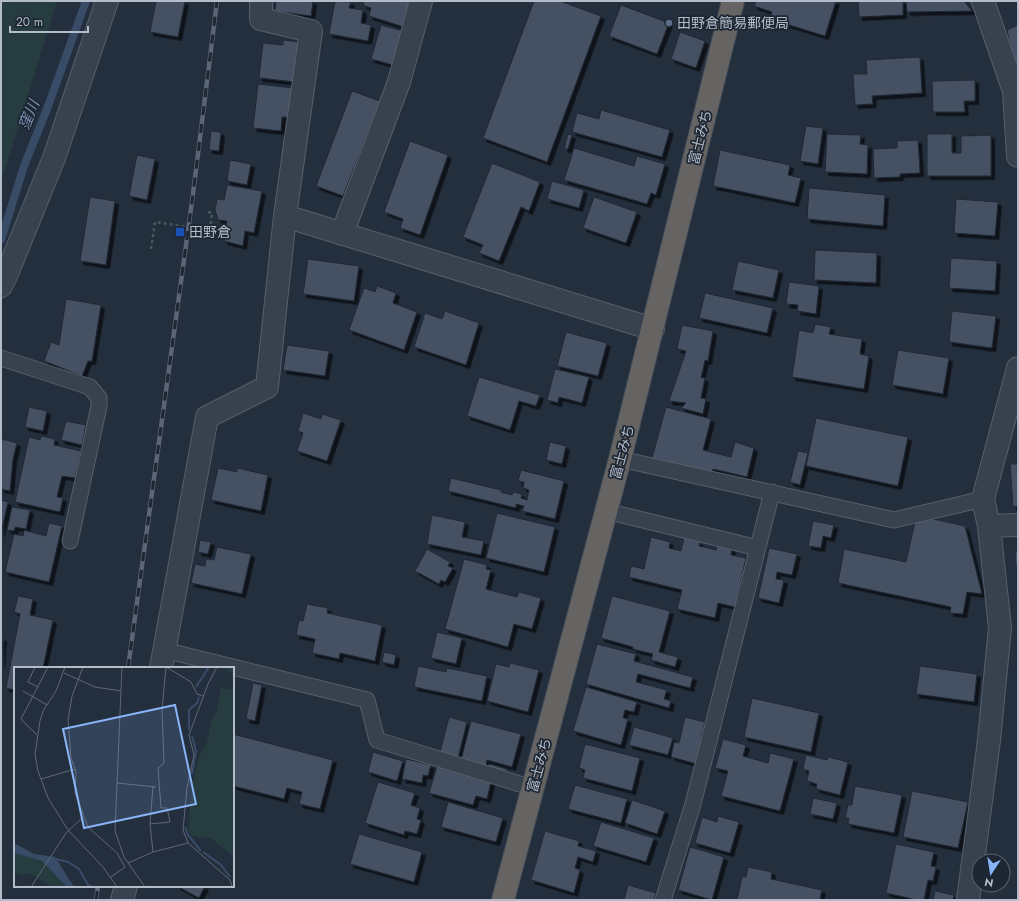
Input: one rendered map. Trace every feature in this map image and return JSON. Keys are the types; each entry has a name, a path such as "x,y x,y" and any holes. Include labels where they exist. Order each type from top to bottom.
{"highway":[{"name":"富士みち","path":"502,900 620,459 733,1"}],"street":[{"path":"1,286 54,158 107,1"},
{"path":"162,659 207,417 266,387 286,216 311,31 261,19 261,1"},
{"path":"342,234 399,82 421,1"},
{"path":"983,1 1016,89 1018,156"},
{"path":"286,216 653,329"},
{"path":"968,900 990,740 1000,628 989,526 983,499 1018,368"},
{"path":"989,526 1018,524"},
{"path":"122,900 126,887"}],"lane":[{"path":"1,358 90,387 100,398 70,541"},
{"path":"620,459 894,520 983,499"},
{"path":"663,900 693,804 772,492"},
{"path":"606,511 758,548"},
{"path":"162,659 202,667"},
{"path":"234,673 367,700 377,740 533,788"}],"path":[{"path":"208,212 212,213 210,230"},
{"path":"151,249 155,222 210,230 225,230 232,233 245,234"}],"green space":[{"path":"1,1 57,1 5,170 1,177"}],"building":[{"path":"156,1 185,1 178,37 150,32"},
{"path":"276,1 313,1 311,16 275,11"},
{"path":"335,1 351,2 349,8 363,10 361,23 371,25 368,41 329,34"},
{"path":"364,1 412,1 404,27 369,16 371,8 363,5"},
{"path":"534,1 560,1 601,16 547,162 483,138"},
{"path":"756,1 836,1 825,36 770,19 772,12 754,6"},
{"path":"858,1 903,1 903,15 859,17"},
{"path":"906,1 964,1 972,11 907,12"},
{"path":"621,5 669,23 657,54 609,36"},
{"path":"381,25 403,31 393,65 371,59"},
{"path":"1018,25 1018,62 1014,64 1007,30"},
{"path":"680,32 705,41 696,68 671,59"},
{"path":"283,40 299,42 295,82 259,78 263,43 283,45"},
{"path":"920,57 922,93 872,96 873,104 855,105 853,74 867,74 866,60"},
{"path":"975,80 975,101 964,101 965,112 933,112 932,81"},
{"path":"258,84 294,88 290,117 282,117 281,131 253,128"},
{"path":"352,91 380,101 343,196 316,186"},
{"path":"601,110 670,130 662,157 572,132 577,113 599,119"},
{"path":"806,126 823,128 818,164 800,161"},
{"path":"211,131 221,132 219,151 209,150"},
{"path":"568,134 572,135 568,149 564,149"},
{"path":"827,134 861,135 860,144 868,145 867,174 825,172"},
{"path":"927,134 952,134 952,153 961,153 961,136 991,135 991,176 927,176"},
{"path":"918,140 920,173 900,174 900,177 874,178 873,149 897,148 897,141"},
{"path":"410,141 448,155 420,235 400,228 403,219 384,212"},
{"path":"574,148 634,166 637,156 665,164 656,195 651,193 647,204 564,180"},
{"path":"720,150 790,165 788,175 801,178 795,203 713,186"},
{"path":"137,155 155,159 147,200 129,196"},
{"path":"230,160 251,164 247,185 227,181"},
{"path":"492,163 540,182 529,211 521,207 499,261 479,253 483,245 463,237"},
{"path":"552,181 584,190 579,208 547,199"},
{"path":"227,185 262,191 254,233 245,231 243,246 224,241 227,221 218,220 215,210 217,199 224,200"},
{"path":"809,188 885,195 883,226 807,219"},
{"path":"90,197 115,201 106,265 80,261"},
{"path":"594,197 637,212 626,243 583,228"},
{"path":"956,199 998,202 995,236 954,233"},
{"path":"815,250 877,253 876,283 814,280"},
{"path":"951,258 997,261 995,291 949,288"},
{"path":"308,259 359,266 354,301 303,294"},
{"path":"738,261 779,270 773,298 732,290"},
{"path":"789,282 819,286 816,314 797,311 798,305 786,304"},
{"path":"377,286 396,293 393,303 417,312 404,350 349,330 364,288 375,292"},
{"path":"705,293 773,308 767,333 699,318"},
{"path":"66,299 101,305 92,361 88,361 82,376 44,361 51,342 59,345"},
{"path":"445,311 479,323 466,365 414,347 425,313 442,319"},
{"path":"952,311 996,316 992,348 949,342"},
{"path":"815,324 831,327 829,334 862,339 860,354 869,356 864,389 792,377 799,330 813,333"},
{"path":"682,325 713,331 708,361 705,360 701,378 705,378 701,398 706,399 703,414 681,408 686,403 669,401 686,351 677,349"},
{"path":"566,332 607,343 598,376 557,366"},
{"path":"287,345 329,351 325,376 283,370"},
{"path":"898,350 949,358 943,394 892,385"},
{"path":"555,369 589,377 582,403 559,397 558,403 547,400"},
{"path":"479,377 540,395 536,406 519,401 510,430 467,416"},
{"path":"29,407 47,411 43,431 25,427"},
{"path":"666,407 711,419 703,450 731,457 735,442 754,448 747,477 713,469 711,473 652,458"},
{"path":"303,413 321,419 322,414 341,420 327,461 297,451 303,433 298,431"},
{"path":"816,418 908,437 898,486 806,466"},
{"path":"66,421 86,425 82,445 61,440"},
{"path":"41,436 55,439 54,445 81,451 75,478 62,476 57,497 63,498 60,512 15,502 29,437 40,440"},
{"path":"2,439 17,443 13,459 10,491 1,489"},
{"path":"550,442 566,446 562,464 546,460"},
{"path":"798,451 808,453 800,485 790,482"},
{"path":"1010,464 1018,464 1018,506 1013,507"},
{"path":"218,468 237,472 237,468 268,475 261,511 211,500"},
{"path":"521,470 564,481 555,519 522,511 524,506 516,504 516,508 448,491 451,478 501,490 501,492 512,495 513,492 522,494 521,498 527,500 529,490 523,488 524,482 518,481"},
{"path":"1,500 8,502 1,533"},
{"path":"12,507 30,510 26,529 15,527 14,531 7,530"},
{"path":"497,513 555,527 544,572 486,558"},
{"path":"432,515 465,522 462,537 484,541 481,555 427,544"},
{"path":"933,519 965,526 982,594 967,592 963,614 950,613 951,607 838,583 844,549 906,562 915,522"},
{"path":"813,521 834,525 831,538 823,536 821,548 808,546"},
{"path":"49,523 62,526 49,582 5,572 14,534 23,536 24,530 46,536"},
{"path":"651,537 670,542 669,548 681,551 684,538 700,542 699,546 716,550 717,546 732,549 731,555 746,558 735,607 718,603 715,618 677,609 682,590 629,577 631,566 644,569"},
{"path":"200,540 211,542 208,554 198,552"},
{"path":"217,547 251,554 242,594 191,583 195,564 205,566 206,559 214,560"},
{"path":"769,548 797,554 792,575 777,572 776,579 784,580 779,603 758,598"},
{"path":"427,549 450,562 448,566 453,568 445,582 441,580 439,584 415,571"},
{"path":"1015,551 1018,551 1018,592"},
{"path":"464,559 487,565 486,569 491,570 486,589 517,597 519,592 541,598 532,629 514,624 508,647 445,629"},
{"path":"18,596 33,599 30,615 53,620 43,667 14,667 14,690 6,688 20,614 14,612"},
{"path":"612,596 670,611 659,652 678,657 675,667 651,660 653,654 601,638"},
{"path":"307,604 328,608 327,613 382,625 375,661 340,653 339,659 312,653 315,639 296,635 299,620 303,621"},
{"path":"437,632 462,638 456,664 431,658"},
{"path":"1,638 3,638 1,664"},
{"path":"597,644 636,654 634,661 693,677 690,688 638,674 636,682 667,690 664,699 671,701 669,708 586,684"},
{"path":"384,652 396,655 394,665 382,662"},
{"path":"510,663 539,670 528,712 487,701 496,664 509,667"},
{"path":"418,666 446,672 447,668 487,676 482,701 414,687"},
{"path":"920,666 977,674 974,702 916,694"},
{"path":"253,683 262,685 255,721 246,719"},
{"path":"586,687 637,702 634,712 625,710 623,718 628,719 621,745 573,731"},
{"path":"752,698 819,713 811,752 744,737"},
{"path":"449,717 467,722 458,758 440,752"},
{"path":"685,717 705,722 701,738 703,739 697,764 671,757 674,742 679,743"},
{"path":"471,721 521,734 512,767 487,760 486,767 461,760"},
{"path":"634,727 673,738 668,755 629,745"},
{"path":"234,734 333,760 320,809 299,804 302,792 287,788 284,799 234,786"},
{"path":"723,739 746,745 743,756 768,763 770,753 794,759 780,811 721,796 728,771 715,768"},
{"path":"585,744 640,758 632,791 583,778 585,770 579,768"},
{"path":"373,752 403,761 397,781 368,772"},
{"path":"806,755 827,760 828,757 848,762 840,795 816,789 817,784 807,781 809,771 803,769"},
{"path":"406,759 431,765 428,776 423,775 422,783 402,779"},
{"path":"489,764 507,769 506,774 488,769"},
{"path":"437,766 491,782 487,799 476,796 473,805 429,793"},
{"path":"378,782 415,793 411,805 420,808 417,819 421,820 417,834 405,831 404,835 365,823"},
{"path":"575,785 627,799 621,823 568,809"},
{"path":"855,786 902,795 894,833 848,824 849,818 845,818 848,805 852,805"},
{"path":"912,791 968,802 958,848 903,837"},
{"path":"813,798 837,803 833,819 810,814"},
{"path":"632,800 665,811 657,834 625,823"},
{"path":"448,802 503,818 496,842 441,827"},
{"path":"718,816 739,822 730,853 695,843 702,817 717,822"},
{"path":"601,822 654,838 646,862 593,846"},
{"path":"545,831 579,841 578,846 596,851 593,862 578,857 575,868 580,870 574,893 531,880"},
{"path":"359,834 422,852 414,882 350,864"},
{"path":"896,844 934,852 931,866 936,867 933,881 928,880 924,900 917,900 886,893"},
{"path":"690,847 724,857 712,900 678,890"},
{"path":"748,867 772,872 771,879 822,890 820,899 824,900 737,900 742,877 746,877"},
{"path":"628,885 656,893 654,900 624,900"},
{"path":"179,887 204,887 199,898"},
{"path":"935,891 954,895 953,900 933,900"}],"waterway":[{"name":"窪川","path":"1,240 24,166 47,109 86,1"}],"railway":[{"path":"128,667 193,194 217,1"},
{"path":"96,900 98,887"}],"place":[{"name":"田野倉簡易郵便局","path":"669,23"},
{"name":"田野倉","path":"180,232"}]}
